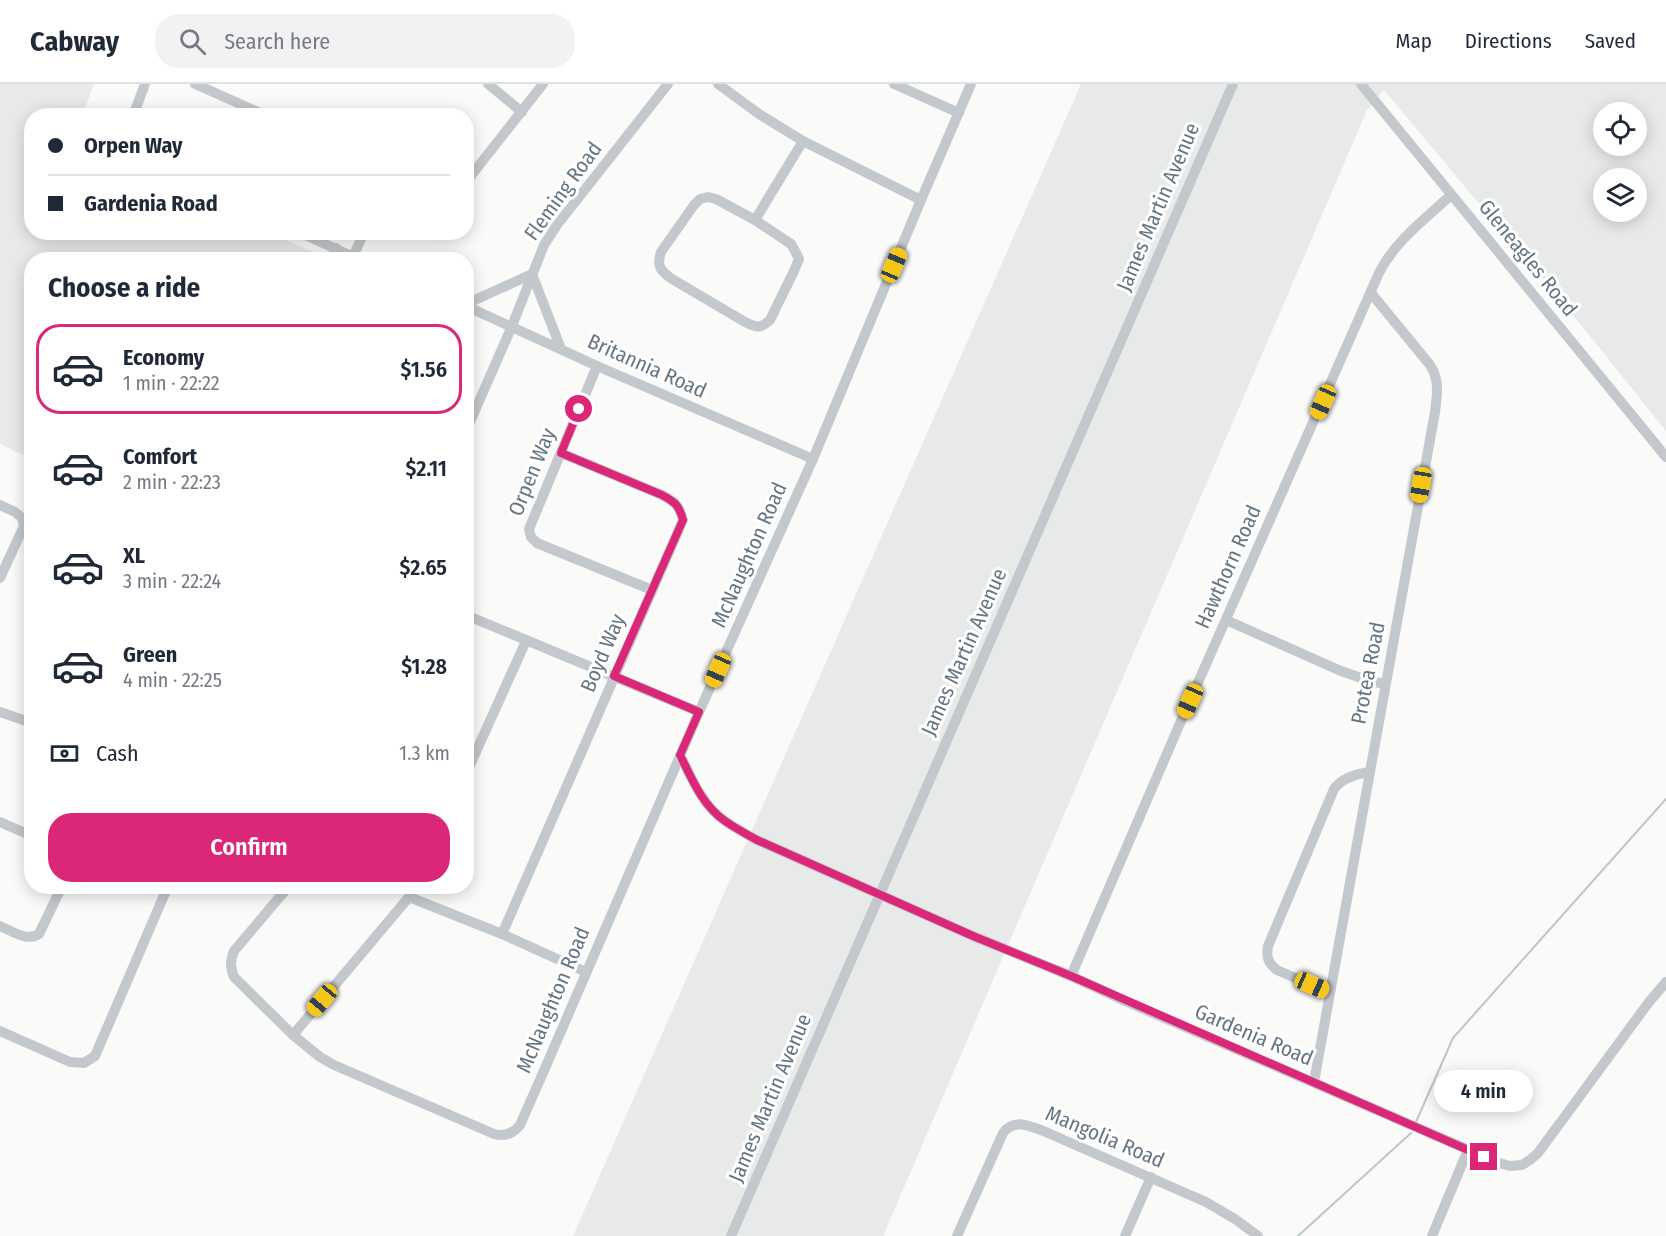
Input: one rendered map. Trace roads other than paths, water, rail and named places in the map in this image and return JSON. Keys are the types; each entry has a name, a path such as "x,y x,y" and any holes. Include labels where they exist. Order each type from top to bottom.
{"street":[{"path":"136,108 145,84"},
{"path":"195,84 249,108"},
{"path":"488,84 522,112"},
{"path":"474,172 543,84"},
{"name":"Fleming Road","path":"474,413 544,245 557,225 668,84"},
{"path":"718,84 759,114 802,141 921,200"},
{"path":"894,84 959,113"},
{"name":"McNaughton Road","path":"293,1035 334,1065 494,1134 501,1136 509,1134 520,1125 680,755 813,459 971,84"},
{"name":"James Martin Avenue","path":"731,1236 1233,84"},
{"name":"Gleneagles Road","path":"1361,84 1666,457"},
{"path":"755,220 802,141"},
{"name":"Hawthorn Road","path":"1071,976 1378,273 1410,232 1451,195"},
{"path":"708,197 716,199 755,220 791,244 798,259 795,271 770,320 764,326 755,327 672,279 662,272 658,261 661,252 700,199 708,197"},
{"path":"318,240 344,252"},
{"path":"334,252 336,248"},
{"path":"474,301 532,274 561,349"},
{"name":"Protea Road","path":"1314,1082 1438,388 1436,376 1430,365 1371,293"},
{"name":"Britannia Road","path":"474,309 597,366 813,459"},
{"name":"Orpen Way","path":"597,366 529,529 531,537 537,543 651,590"},
{"name":"Boyd Way","path":"502,934 683,520 674,502 662,495 561,453"},
{"path":"0,505 22,518 24,526 0,578"},
{"path":"474,618 699,712"},
{"path":"1226,620 1341,671 1385,684"},
{"path":"474,756 526,641"},
{"path":"0,712 24,720"},
{"name":"Gardenia Road","path":"680,755 696,788 712,810 725,821 757,840 973,936 1071,976 1468,1150 1510,1166 1522,1165 1530,1160 1553,1134 1666,982"},
{"path":"1330,993 1277,970 1271,965 1266,954 1334,789 1337,784 1352,776 1369,772"},
{"path":"0,822 24,832"},
{"path":"0,926 33,938 39,934 58,894"},
{"path":"0,1031 70,1062 84,1063 95,1056 165,894"},
{"path":"282,894 234,951 230,968 234,977 293,1035 408,894"},
{"path":"414,894 586,972"},
{"name":"Mangolia Road","path":"957,1236 1002,1133 1010,1125 1016,1124 1032,1127 1206,1202 1258,1236"},
{"path":"1432,1236 1468,1150"},
{"path":"1125,1236 1151,1177"}],"waterway":[{"path":"1416,1122 1453,1038 1666,799"},
{"path":"1298,1236 1411,1133"}]}
